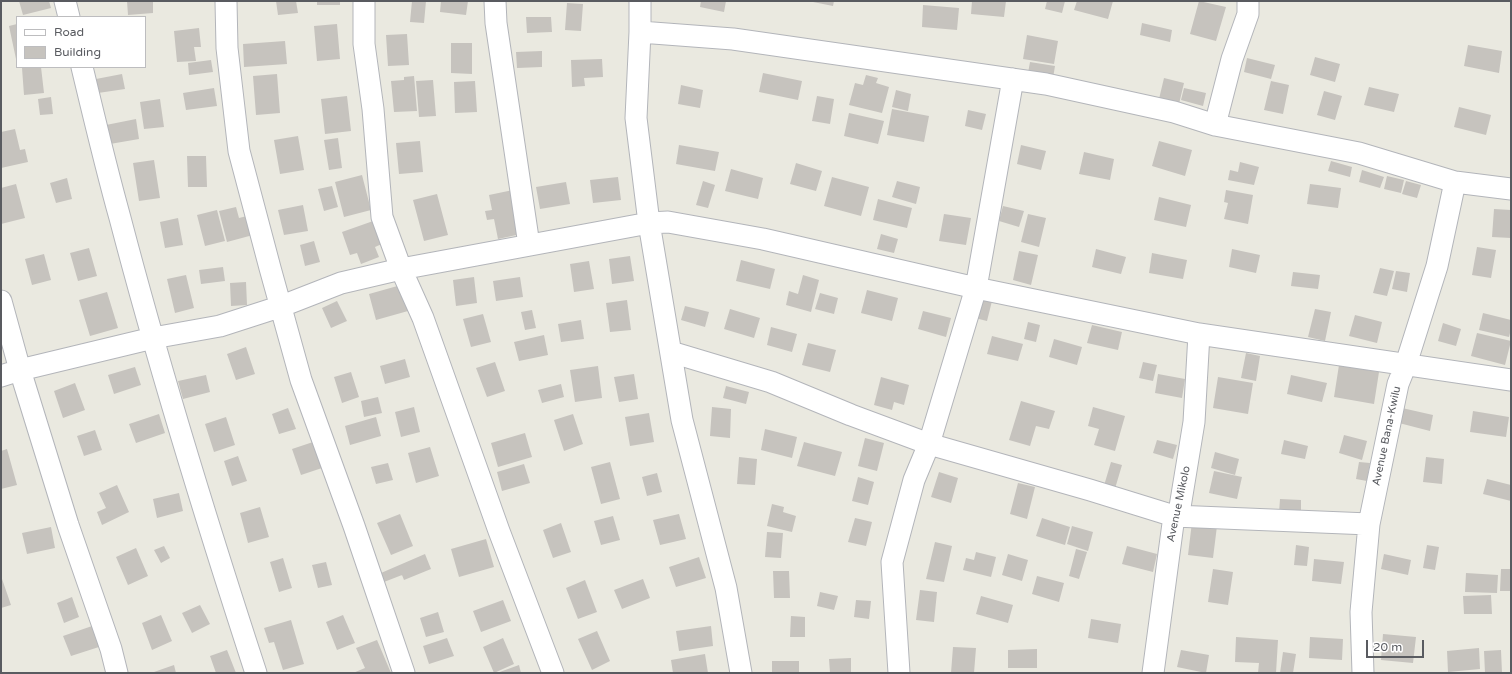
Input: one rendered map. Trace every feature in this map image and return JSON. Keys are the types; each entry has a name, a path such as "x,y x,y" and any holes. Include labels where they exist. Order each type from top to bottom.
{"street":[{"path":"65,1 69,16"},
{"path":"226,1 227,48 239,151 301,380 354,526 404,673"},
{"path":"364,1 364,44 373,109 382,217 401,269 423,318 496,523 553,673"},
{"path":"495,1 496,23 529,245"},
{"path":"640,1 636,118 649,223 682,420 726,588 741,673"},
{"path":"1215,125 1232,59 1248,14 1248,1"},
{"path":"640,32 733,40 1046,84 1174,112 1215,125 1360,153 1455,182 1511,189"},
{"path":"82,68 120,218 153,338 182,437 256,673"},
{"path":"900,673 892,562 914,480 929,444 976,288 1013,79"},
{"name":"Avenue Bana-Kwilu","path":"1363,673 1361,612 1369,524 1398,384 1406,364 1436,266 1455,182"},
{"path":"11,373 153,338 220,326 282,306 341,283 401,269 649,223 668,222 762,239 976,288 1199,334 1511,380"},
{"path":"1,301 11,373 68,525 118,673"},
{"name":"Avenue Mikolo","path":"1153,673 1174,516 1180,507 1194,422 1199,334"},
{"path":"671,352 771,382 851,415 929,444 1090,490 1174,516 1369,524"}],"building":[{"path":"19,1 49,1 51,8 23,15"},
{"path":"127,1 153,1 153,13 128,15"},
{"path":"276,1 296,1 298,13 278,15"},
{"path":"317,1 340,1 340,5 317,5"},
{"path":"412,1 426,1 424,23 410,22"},
{"path":"441,1 468,1 466,15 440,12"},
{"path":"701,1 726,1 724,12 700,7"},
{"path":"808,1 834,1 833,6"},
{"path":"972,1 1006,1 1004,17 971,14"},
{"path":"1047,1 1065,1 1062,13 1045,9"},
{"path":"1077,1 1113,1 1108,19 1074,10"},
{"path":"1199,1 1226,7 1216,41 1190,34"},
{"path":"567,3 583,4 581,31 565,30"},
{"path":"923,5 959,8 957,30 922,27"},
{"path":"526,17 551,17 552,32 527,33"},
{"path":"1142,23 1172,30 1170,42 1140,35"},
{"path":"16,24 16,59 9,26"},
{"path":"337,24 340,59 317,61 314,26"},
{"path":"199,28 201,47 194,47 196,61 177,62 174,31"},
{"path":"407,34 409,65 388,66 386,35"},
{"path":"1027,35 1058,41 1054,64 1023,59"},
{"path":"285,41 287,64 244,67 243,44"},
{"path":"451,43 472,43 472,74 451,73"},
{"path":"1468,45 1502,51 1499,73 1464,66"},
{"path":"542,51 542,67 517,68 516,52"},
{"path":"1315,57 1340,64 1335,82 1310,75"},
{"path":"1247,58 1275,65 1271,79 1244,72"},
{"path":"602,59 603,77 584,78 585,86 572,87 571,60"},
{"path":"211,60 213,72 189,75 188,63"},
{"path":"1030,62 1055,66 1053,78 1028,73"},
{"path":"22,68 41,68 44,93 24,95"},
{"path":"763,73 802,81 798,100 759,92"},
{"path":"122,74 125,89 98,93 96,79"},
{"path":"277,74 280,113 256,115 253,76"},
{"path":"866,75 878,78 876,83 889,87 882,113 849,105 855,83 863,85"},
{"path":"414,76 417,111 394,112 391,81 404,80 404,77"},
{"path":"1164,78 1184,83 1179,104 1159,99"},
{"path":"433,80 436,116 419,117 416,81"},
{"path":"475,81 477,112 455,113 454,82"},
{"path":"1271,81 1289,85 1283,114 1264,110"},
{"path":"681,85 703,90 700,108 678,104"},
{"path":"1369,87 1399,94 1394,112 1364,105"},
{"path":"214,88 217,106 186,110 183,93"},
{"path":"1184,88 1206,93 1203,106 1181,100"},
{"path":"896,90 911,94 908,111 892,107"},
{"path":"1324,91 1342,96 1335,120 1317,115"},
{"path":"347,96 351,131 325,134 321,99"},
{"path":"817,96 834,99 830,124 812,121"},
{"path":"51,97 53,114 40,115 38,99"},
{"path":"160,99 164,127 144,129 140,102"},
{"path":"1459,107 1491,115 1486,135 1454,127"},
{"path":"892,109 929,116 924,142 887,135"},
{"path":"968,110 986,114 982,130 965,126"},
{"path":"849,113 884,121 878,144 844,136"},
{"path":"136,119 139,139 110,144 106,125"},
{"path":"15,129 20,150 25,149 28,162 1,168 1,132"},
{"path":"298,136 304,170 280,174 274,140"},
{"path":"338,138 342,168 329,170 324,140"},
{"path":"420,141 423,172 399,174 396,143"},
{"path":"1159,141 1192,150 1185,176 1152,166"},
{"path":"679,145 719,152 715,171 676,164"},
{"path":"1021,145 1046,151 1041,170 1017,164"},
{"path":"1084,152 1114,159 1110,180 1079,174"},
{"path":"187,156 206,156 207,187 188,187"},
{"path":"154,160 160,198 139,201 133,163"},
{"path":"1331,161 1352,167 1350,177 1328,171"},
{"path":"1240,162 1259,167 1254,185 1228,180 1230,170 1238,172"},
{"path":"796,163 822,171 816,191 790,184"},
{"path":"731,169 763,178 758,199 725,191"},
{"path":"1362,170 1384,177 1380,188 1359,182"},
{"path":"362,175 371,210 344,217 335,182"},
{"path":"1387,176 1404,180 1401,193 1384,189"},
{"path":"618,177 621,200 593,203 590,180"},
{"path":"832,177 869,187 861,216 824,206"},
{"path":"67,178 72,199 56,203 50,183"},
{"path":"703,181 715,185 708,208 696,205"},
{"path":"897,181 920,187 916,204 892,197"},
{"path":"1406,181 1421,185 1417,198 1402,194"},
{"path":"566,182 570,204 540,209 536,187"},
{"path":"16,184 25,218 1,224 1,188"},
{"path":"1310,184 1341,188 1338,208 1307,204"},
{"path":"332,186 338,207 324,211 318,189"},
{"path":"513,190 521,234 498,239 494,219 487,220 485,211 492,210 489,195"},
{"path":"1226,190 1253,195 1248,224 1224,219 1228,203 1224,202"},
{"path":"437,194 448,235 424,241 413,200"},
{"path":"1159,197 1191,205 1186,227 1154,220"},
{"path":"878,199 912,208 907,228 873,220"},
{"path":"303,205 308,231 284,235 278,210"},
{"path":"1003,206 1024,211 1019,227 999,221"},
{"path":"236,207 239,218 247,216 253,235 227,242 219,211"},
{"path":"1494,209 1511,210 1511,238 1492,237"},
{"path":"217,210 225,241 205,246 197,215"},
{"path":"944,214 971,218 966,245 939,241"},
{"path":"1028,214 1046,218 1039,247 1021,242"},
{"path":"178,218 183,245 165,248 160,222"},
{"path":"376,220 384,243 375,247 379,257 361,264 357,253 350,255 342,232"},
{"path":"881,234 898,239 894,253 877,249"},
{"path":"314,241 320,262 305,266 300,245"},
{"path":"1477,247 1496,250 1491,278 1472,275"},
{"path":"89,248 97,276 78,281 70,253"},
{"path":"1096,249 1126,257 1121,274 1092,267"},
{"path":"1232,249 1260,255 1256,273 1229,267"},
{"path":"1019,251 1038,255 1031,285 1013,280"},
{"path":"1152,253 1187,260 1183,279 1149,273"},
{"path":"44,254 51,280 32,285 25,259"},
{"path":"630,256 634,281 612,284 609,259"},
{"path":"741,260 775,269 770,289 736,281"},
{"path":"589,261 594,289 574,292 570,264"},
{"path":"223,267 225,281 201,284 199,270"},
{"path":"1380,268 1394,271 1387,296 1373,293"},
{"path":"1396,271 1410,273 1407,292 1392,289"},
{"path":"1293,272 1320,275 1318,289 1291,286"},
{"path":"186,275 194,308 175,313 167,279"},
{"path":"803,275 819,280 811,312 786,305 789,291 798,294"},
{"path":"474,277 477,303 456,306 453,280"},
{"path":"520,277 523,297 496,301 493,281"},
{"path":"246,282 247,305 231,306 230,283"},
{"path":"401,285 408,311 376,320 369,294"},
{"path":"867,290 898,298 892,321 861,313"},
{"path":"107,292 118,328 90,336 79,300"},
{"path":"820,293 838,298 834,314 815,309"},
{"path":"980,298 992,301 987,321 975,318"},
{"path":"627,300 631,330 610,332 606,303"},
{"path":"337,301 347,321 331,328 322,308"},
{"path":"685,306 709,312 705,327 681,320"},
{"path":"730,309 760,318 754,338 724,329"},
{"path":"1315,309 1331,312 1325,341 1308,337"},
{"path":"532,310 536,328 525,330 521,312"},
{"path":"923,311 951,318 946,337 918,329"},
{"path":"1483,313 1511,320 1509,337 1479,330"},
{"path":"483,314 491,342 471,347 463,319"},
{"path":"1355,315 1382,322 1377,343 1349,336"},
{"path":"581,320 584,339 561,342 558,324"},
{"path":"1028,322 1040,325 1036,342 1024,339"},
{"path":"1443,323 1461,329 1456,346 1438,341"},
{"path":"1092,325 1122,332 1118,350 1087,343"},
{"path":"771,327 797,334 792,352 767,345"},
{"path":"1477,333 1511,341 1505,365 1471,356"},
{"path":"544,335 548,355 519,361 514,342"},
{"path":"992,336 1023,344 1018,361 987,354"},
{"path":"1054,339 1082,347 1077,365 1049,357"},
{"path":"808,343 836,350 830,372 802,365"},
{"path":"246,347 255,374 236,380 227,354"},
{"path":"1246,353 1260,356 1256,381 1241,378"},
{"path":"405,359 410,377 385,384 380,366"},
{"path":"495,362 505,391 487,397 476,368"},
{"path":"1143,362 1157,365 1153,381 1139,378"},
{"path":"1339,365 1379,372 1374,404 1334,397"},
{"path":"598,366 602,398 575,402 570,370"},
{"path":"135,367 141,385 114,394 108,375"},
{"path":"351,372 359,397 342,403 334,377"},
{"path":"634,374 638,399 619,402 614,377"},
{"path":"1158,374 1185,379 1182,398 1155,393"},
{"path":"206,375 210,392 183,399 178,381"},
{"path":"1291,375 1327,383 1322,402 1287,394"},
{"path":"881,377 909,385 904,405 894,402 892,410 874,405"},
{"path":"1218,377 1253,383 1248,414 1213,408"},
{"path":"75,383 85,410 63,418 54,391"},
{"path":"561,384 564,397 542,403 538,390"},
{"path":"726,386 749,392 746,404 723,398"},
{"path":"378,397 382,413 364,417 361,401"},
{"path":"1021,401 1055,411 1049,429 1036,426 1030,446 1009,440"},
{"path":"414,407 420,432 401,437 395,412"},
{"path":"712,407 731,409 730,438 710,436"},
{"path":"1093,407 1125,416 1115,451 1094,445 1099,429 1088,426"},
{"path":"288,408 296,429 279,434 272,414"},
{"path":"1402,408 1433,415 1430,431 1399,423"},
{"path":"1473,411 1509,417 1506,437 1470,432"},
{"path":"649,413 654,442 630,446 625,417"},
{"path":"159,414 165,433 136,443 129,424"},
{"path":"573,414 583,444 564,451 554,420"},
{"path":"226,417 235,445 214,452 205,424"},
{"path":"376,417 381,436 350,445 345,426"},
{"path":"765,429 797,437 792,458 761,450"},
{"path":"95,430 102,450 84,456 77,436"},
{"path":"525,433 532,457 498,467 491,443"},
{"path":"1344,435 1367,441 1362,460 1339,453"},
{"path":"865,438 884,443 877,471 858,466"},
{"path":"1157,440 1177,445 1173,459 1153,453"},
{"path":"1284,440 1308,446 1305,459 1281,454"},
{"path":"313,442 322,468 301,475 292,449"},
{"path":"804,442 842,452 835,476 797,466"},
{"path":"430,447 439,476 416,483 408,453"},
{"path":"7,449 17,485 1,489 1,451"},
{"path":"1215,452 1239,459 1235,475 1211,468"},
{"path":"238,456 247,481 232,486 224,461"},
{"path":"739,457 757,459 755,485 737,484"},
{"path":"1426,457 1444,459 1442,484 1423,482"},
{"path":"610,462 620,499 601,504 591,467"},
{"path":"1111,462 1122,465 1114,492 1103,489"},
{"path":"1359,462 1370,463 1367,481 1356,479"},
{"path":"388,463 393,480 376,484 371,467"},
{"path":"524,464 530,483 502,491 497,472"},
{"path":"1214,471 1242,477 1237,499 1209,493"},
{"path":"939,472 958,478 951,503 931,497"},
{"path":"657,473 662,492 647,496 642,477"},
{"path":"858,477 874,482 868,505 852,501"},
{"path":"1487,479 1511,485 1511,501 1483,494"},
{"path":"1018,483 1035,487 1027,519 1010,514"},
{"path":"117,485 129,512 102,525 97,512 106,508 99,493"},
{"path":"179,493 183,511 157,518 153,499"},
{"path":"1280,499 1301,500 1301,514 1279,513"},
{"path":"772,504 784,507 783,512 796,516 792,532 767,526"},
{"path":"260,507 269,537 248,543 240,513"},
{"path":"400,514 413,546 391,555 377,523"},
{"path":"679,514 686,539 660,545 653,520"},
{"path":"613,516 620,540 601,545 594,521"},
{"path":"855,518 872,522 866,546 848,542"},
{"path":"1042,518 1070,527 1065,545 1036,536"},
{"path":"1192,522 1217,526 1213,558 1188,555"},
{"path":"561,523 571,552 553,558 543,530"},
{"path":"1072,526 1093,532 1088,551 1067,544"},
{"path":"51,527 55,548 27,554 22,533"},
{"path":"767,532 783,533 781,558 765,557"},
{"path":"486,539 494,567 459,577 451,549"},
{"path":"935,542 952,546 944,582 926,579"},
{"path":"1296,545 1309,547 1307,566 1294,565"},
{"path":"1427,545 1439,547 1435,570 1423,568"},
{"path":"164,546 170,558 161,563 154,550"},
{"path":"1127,546 1157,554 1153,572 1122,564"},
{"path":"136,548 148,576 128,585 116,557"},
{"path":"1076,549 1087,552 1079,579 1069,576"},
{"path":"976,552 996,557 991,577 963,570 966,558 974,560"},
{"path":"425,554 431,569 404,580 402,575 384,582 381,573"},
{"path":"1008,554 1028,560 1022,581 1002,575"},
{"path":"1384,554 1411,560 1408,575 1381,569"},
{"path":"699,557 706,578 676,587 669,567"},
{"path":"283,558 292,588 279,592 270,562"},
{"path":"1314,559 1344,562 1341,584 1312,581"},
{"path":"326,562 332,585 318,588 312,565"},
{"path":"1213,569 1233,572 1228,605 1208,602"},
{"path":"1501,569 1511,569 1511,591 1500,591"},
{"path":"773,571 789,571 790,598 774,598"},
{"path":"1466,573 1498,575 1497,593 1465,592"},
{"path":"1,576 11,605 1,608"},
{"path":"1037,576 1064,583 1059,602 1032,594"},
{"path":"643,579 650,598 622,609 614,590"},
{"path":"585,580 597,612 578,619 566,588"},
{"path":"920,590 937,592 934,622 916,620"},
{"path":"820,592 838,596 834,610 817,606"},
{"path":"1491,595 1492,614 1464,614 1463,596"},
{"path":"981,596 1013,605 1008,623 976,614"},
{"path":"72,597 79,617 64,623 57,603"},
{"path":"503,600 511,621 481,632 473,611"},
{"path":"856,600 871,601 869,619 854,617"},
{"path":"200,605 210,624 192,633 182,613"},
{"path":"438,612 444,632 426,637 420,618"},
{"path":"161,615 172,641 152,650 142,623"},
{"path":"343,615 355,643 337,650 326,622"},
{"path":"791,616 805,617 805,637 790,637"},
{"path":"1091,619 1121,624 1118,643 1088,638"},
{"path":"291,620 304,664 283,670 274,642 269,643 264,628"},
{"path":"95,625 102,646 71,656 63,636"},
{"path":"711,626 713,646 679,651 676,631"},
{"path":"597,631 610,661 592,670 578,639"},
{"path":"1383,634 1416,637 1413,663 1381,660"},
{"path":"1236,637 1278,640 1276,673 1258,673 1259,663 1235,662"},
{"path":"1310,637 1343,639 1342,660 1309,658"},
{"path":"447,638 454,656 429,664 423,646"},
{"path":"503,638 514,664 494,673 483,647"},
{"path":"377,640 391,673 353,673 365,668 356,648"},
{"path":"953,647 976,648 974,673 951,673"},
{"path":"1479,648 1480,669 1448,672 1447,651"},
{"path":"1037,649 1037,668 1008,668 1008,650"},
{"path":"227,650 236,673 216,673 210,656"},
{"path":"1181,650 1209,655 1206,673 1177,667"},
{"path":"1501,650 1502,673 1485,673 1484,651"},
{"path":"1283,652 1296,654 1293,673 1280,673"},
{"path":"705,654 708,673 673,673 671,660"},
{"path":"851,658 851,673 830,673 829,659"},
{"path":"772,661 799,661 799,673 772,673"},
{"path":"174,665 176,673 154,673 154,672"},
{"path":"519,665 521,673 497,673"}]}
